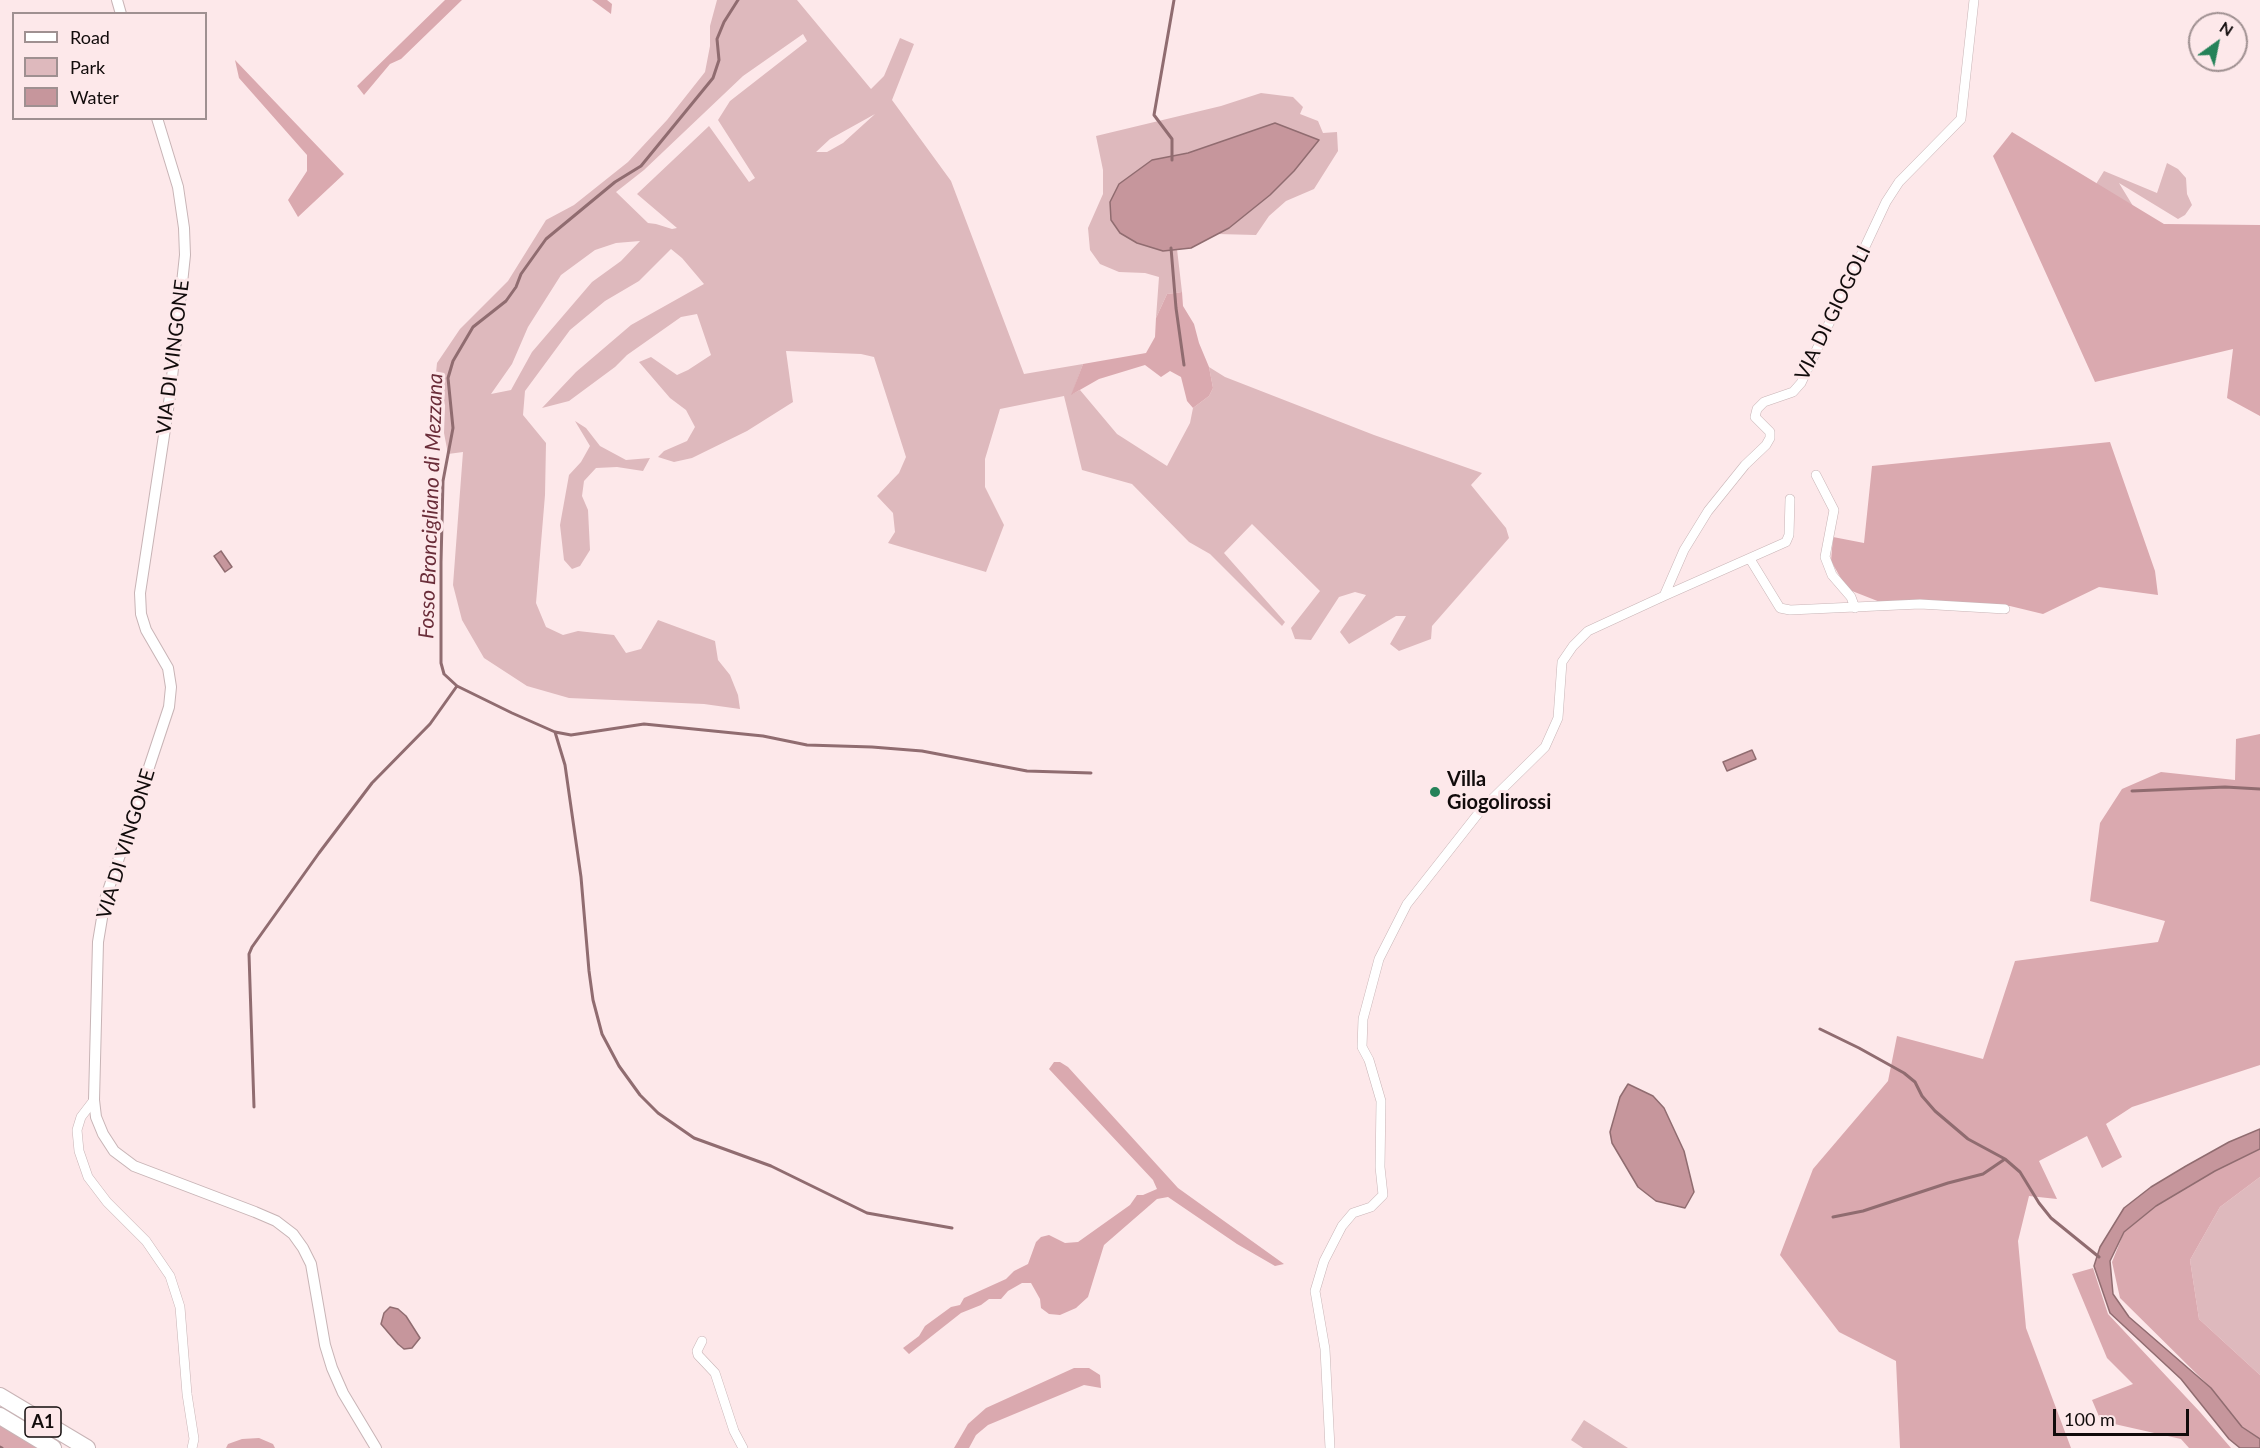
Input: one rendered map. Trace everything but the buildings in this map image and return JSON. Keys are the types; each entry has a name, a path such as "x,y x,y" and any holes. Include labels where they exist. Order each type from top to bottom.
{"highway":[{"name":"A1","path":"0,1396 87,1448"},
{"name":"A1","path":"0,1416 53,1448"}],"street":[{"name":"VIA DI GIOGOLI","path":"1664,596 1684,550 1707,511 1770,438 1770,432 1755,417 1757,410 1764,402 1793,392 1801,382 1886,202 1899,182 1961,120 1974,0"},
{"name":"VIA DI VINGONE","path":"158,120 178,187 185,255 170,396 140,593 141,614 146,630 168,668 171,687 169,707 105,900 98,942 94,1100 96,1117 114,1151 134,1166 255,1212 276,1221 293,1234 311,1264 325,1345 332,1368 343,1394 376,1448"},
{"path":"1816,475 1834,510 1825,557 1832,575 1851,597 1855,608"},
{"path":"1330,1448 1325,1349 1315,1291 1324,1261 1342,1226 1353,1213 1371,1207 1383,1195 1380,1167 1382,1101 1369,1060 1362,1047 1363,1019 1379,959 1407,904 1481,810 1545,747 1558,718 1562,662 1573,646 1588,632 1786,542 1789,535 1790,499"},
{"path":"1750,559 1780,608 1790,610 1920,604 2005,609"},
{"path":"94,1100 81,1117 77,1130 78,1151 88,1177 107,1202 146,1241 170,1276 180,1307 187,1394 194,1439 192,1448"},
{"path":"702,1341 697,1350 698,1355 715,1373 734,1431 743,1448"}],"green space":[{"path":"717,0 797,0 871,89 884,76 900,38 914,44 892,100 951,181 1024,374 1083,364 1072,394 1080,390 1117,434 1167,466 1190,423 1193,408 1209,396 1213,388 1209,367 1225,377 1374,435 1482,473 1471,485 1506,528 1509,538 1432,626 1431,639 1399,651 1390,644 1406,616 1396,616 1349,644 1340,632 1366,595 1355,592 1339,597 1311,640 1295,639 1291,628 1320,591 1252,524 1224,553 1285,622 1282,626 1210,554 1189,542 1132,484 1082,470 1064,396 1000,409 985,459 985,487 1004,525 986,572 888,543 895,532 893,513 877,496 899,473 906,457 874,357 861,354 786,351 793,402 747,431 692,458 674,462 658,457 664,451 687,441 695,427 686,410 670,398 639,362 651,357 677,375 711,355 697,314 681,317 627,355 615,367 569,401 542,408 576,372 631,325 704,284 682,258 671,249 639,281 605,301 570,330 525,391 523,415 546,443 545,495 536,603 546,627 563,635 578,631 614,635 626,653 641,649 658,620 715,641 718,660 730,675 738,695 740,709 704,704 569,698 527,686 484,658 462,620 453,585 463,452 448,454 444,433 445,405 435,383 437,363 460,329 508,281 546,220 574,205 628,162 667,120 705,72 710,46 710,26","holes":["803,34 807,41 730,101 718,120 755,178 749,182 709,126 637,194 677,228 672,229 648,223 616,192 644,170 743,76","875,114 843,143 827,152 816,152 830,139","640,241 621,261 592,282 532,352 511,390 491,394 512,364 528,327 561,275 595,250 616,243"]},
{"path":"1261,93 1293,97 1303,107 1300,114 1318,121 1323,133 1337,132 1338,151 1314,189 1286,201 1269,216 1256,235 1217,234 1229,228 1270,195 1294,171 1319,140 1188,153 1152,160 1163,251 1177,249 1182,292 1167,294 1156,318 1159,277 1145,273 1119,272 1100,264 1090,250 1088,228 1103,194 1103,170 1096,136 1221,106"},
{"path":"2167,163 2178,169 2186,178 2187,194 2192,205 2185,215 2178,219 2119,183 2133,206 2096,184 2104,171 2157,193"},
{"path":"575,421 586,428 600,446 626,460 650,458 643,471 617,467 596,468 584,481 582,496 588,510 590,550 580,566 572,569 564,560 560,525 569,475 581,462 590,446"},
{"path":"2260,1177 2260,1375 2199,1319 2190,1260 2220,1207"},
{"path":"1584,1420 1628,1448 1583,1448 1571,1440"}],"shaded area":[{"path":"445,0 462,0 401,59 390,64 364,95 357,86"},
{"path":"592,0 607,0 612,4 611,14"},
{"path":"235,60 344,174 298,217 288,200 307,171 307,155 239,78"},
{"path":"2012,132 2164,224 2260,225 2260,416 2227,398 2233,349 2095,382 1993,156"},
{"path":"1182,292 1183,306 1194,324 1209,367 1213,388 1209,396 1193,408 1187,401 1181,377 1170,371 1161,377 1145,365 1099,379 1071,395 1083,364 1146,353 1155,337 1156,318 1167,294"},
{"path":"2110,442 2155,571 2158,595 2099,587 2043,614 2010,606 1880,602 1847,589 1831,561 1833,537 1864,543 1872,466"},
{"path":"2260,734 2260,1065 2132,1107 2106,1124 2122,1157 2102,1168 2087,1136 2039,1161 2057,1199 2029,1196 2018,1241 2026,1328 2071,1448 1900,1448 1896,1361 1839,1332 1780,1255 1813,1169 1888,1081 1897,1036 1983,1059 2015,961 2158,942 2165,921 2090,901 2100,823 2122,789 2161,772 2235,780 2236,739"},
{"path":"1054,1062 1060,1062 1068,1067 1178,1188 1284,1264 1275,1266 1237,1244 1168,1197 1157,1199 1104,1245 1088,1297 1076,1308 1060,1315 1049,1314 1041,1308 1040,1299 1031,1283 1022,1283 1008,1291 1001,1299 989,1299 961,1313 909,1354 903,1348 919,1336 925,1326 951,1307 960,1305 964,1298 1006,1279 1014,1271 1028,1264 1036,1242 1041,1237 1049,1235 1065,1243 1078,1242 1130,1205 1137,1195 1157,1189 1153,1180 1049,1069"},
{"path":"2260,1149 2260,1177 2220,1207 2190,1260 2199,1319 2260,1375 2260,1439 2242,1427 2211,1388 2120,1298 2112,1262 2124,1232 2156,1206 2215,1171"},
{"path":"2093,1268 2108,1314 2231,1448 2189,1448 2181,1439 2101,1421 2092,1400 2133,1384 2107,1358 2072,1274"},
{"path":"1074,1368 1089,1368 1100,1375 1101,1388 1084,1385 988,1425 976,1435 969,1448 954,1448 968,1424 986,1408"},
{"path":"0,1423 41,1448 0,1448"},
{"path":"259,1438 273,1444 275,1448 226,1448 228,1444 242,1439"}],"water":[{"path":"1275,123 1319,140 1294,171 1270,195 1229,228 1191,248 1163,251 1137,243 1120,233 1111,220 1110,202 1119,184 1152,160 1188,153"},
{"path":"221,551 232,567 225,572 214,556"},
{"path":"1752,750 1756,759 1727,771 1723,762"},
{"path":"1628,1084 1653,1096 1664,1108 1684,1151 1694,1192 1685,1208 1656,1201 1638,1187 1612,1143 1610,1132 1620,1097"},
{"path":"2260,1129 2260,1149 2215,1171 2156,1206 2124,1232 2110,1261 2113,1294 2129,1317 2211,1388 2242,1427 2260,1439 2260,1448 2240,1448 2229,1439 2181,1379 2110,1313 2094,1266 2100,1247 2124,1208 2151,1187 2186,1166 2229,1142"},
{"path":"390,1307 398,1309 406,1316 420,1338 412,1348 404,1349 381,1324 384,1313"}],"waterway":[{"name":"Fosso Broncigliano di Mezzana","path":"738,0 724,22 717,39 719,60 713,78 641,166 615,182 546,239 521,274 516,287 506,301 473,327 453,361 448,378 453,428 443,481 441,663 444,674 457,686 512,713 555,732 571,735 644,724 763,736 807,745 922,751 1027,771 1091,773"},
{"path":"1172,160 1172,139 1154,115 1174,0"},
{"path":"1171,248 1184,365"},
{"path":"254,1107 249,954 252,947 372,783 430,724 457,686"},
{"path":"555,732 565,765 581,877 593,1000 602,1034 619,1066 640,1095 658,1113 694,1138 771,1166 867,1213 952,1228"},
{"path":"2132,791 2225,787 2260,789"},
{"path":"1820,1029 1904,1073 1915,1082 1922,1096 1935,1111 1968,1139 2005,1159 2020,1172 2051,1218 2099,1257"},
{"path":"1833,1217 1863,1211 1983,1174 2005,1159"}],"place":[{"name":"Villa Giogolirossi","path":"1435,792"}]}
